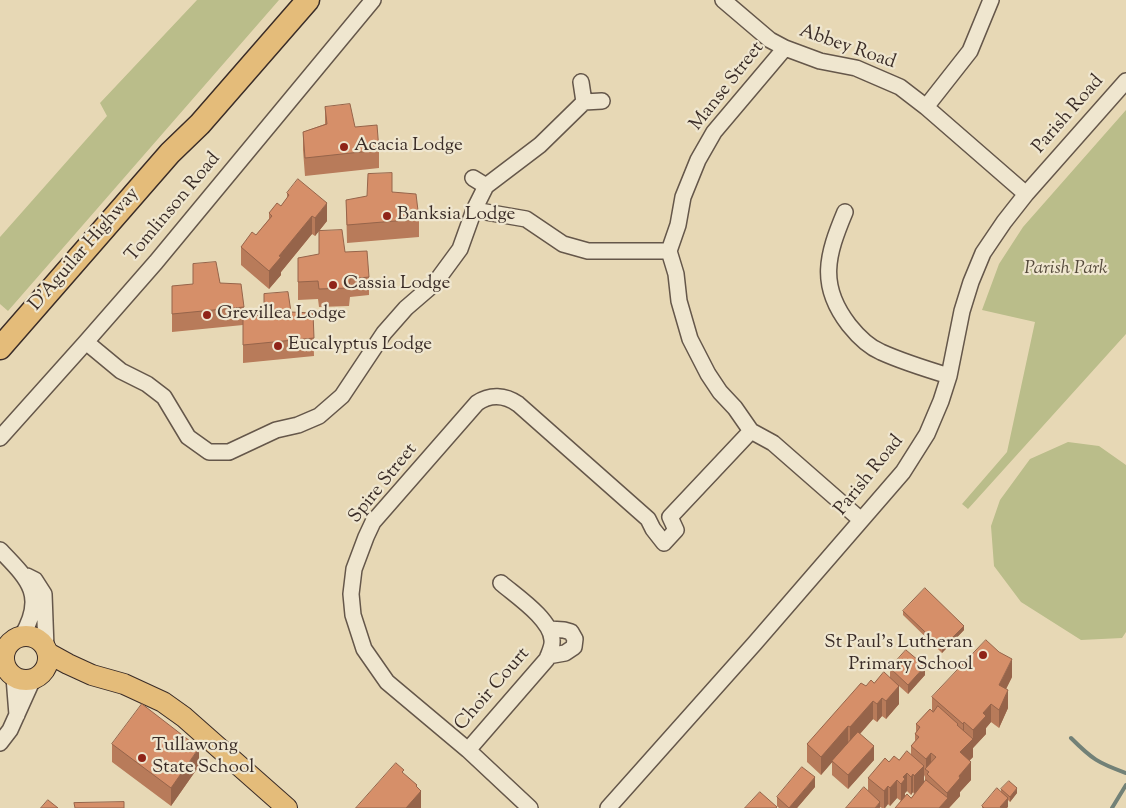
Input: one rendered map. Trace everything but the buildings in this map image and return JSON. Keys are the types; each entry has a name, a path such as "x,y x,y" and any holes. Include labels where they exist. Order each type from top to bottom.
{"highway":[{"name":"D'Aguilar Highway","path":"170,152 194,117 295,0"},
{"name":"D'Aguilar Highway","path":"0,348 170,152 200,124 308,0"}],"main road":[{"path":"92,675 18,672 4,658 5,650 12,638 29,635 36,638 47,650 68,664 92,675 124,684 163,702 184,717 287,808"},
{"path":"18,672 47,666 47,650"}],"street":[{"name":"Tomlinson Road","path":"0,438 86,342 374,0"},
{"name":"Abbey Road","path":"723,0 770,40 784,48 820,61 856,68 900,87 926,107 1026,194"},
{"path":"926,107 970,51 991,0"},
{"name":"Manse Street","path":"669,251 678,225 683,197 698,160 714,132 784,48"},
{"name":"Parish Road","path":"608,808 903,472 919,450 935,418 949,376 962,311 971,282 984,252 1026,194 1126,81"},
{"path":"581,82 584,102"},
{"path":"86,342 121,371 147,384 164,397 188,437 209,452 229,452 276,430 319,416 342,396 384,333 406,308 435,283 460,249 474,210 480,182 540,145 584,102 602,101"},
{"path":"474,210 526,219 563,244 588,251 669,251 676,274 679,301 690,339 708,374 751,431 773,443 861,520"},
{"path":"846,212 835,236 829,258 828,286 839,313 855,333 879,352 949,376"},
{"name":"Spire Street","path":"530,808 468,750 387,682 364,648 353,615 352,581 359,553 373,522 477,404 488,397 511,399 518,404 648,519 664,543 676,530 670,517"},
{"path":"648,519 670,517 751,431"},
{"path":"0,550 23,574 34,598 30,622 12,638"},
{"path":"23,574 35,580 44,594 47,650"},
{"path":"501,583 534,612 549,629"},
{"name":"Choir Court","path":"468,750 548,656 553,641 549,629 571,632 575,639 574,647 564,653 548,656"},
{"path":"0,743 10,730 17,716 18,672"}],"green space":[{"path":"197,0 279,0 8,311 0,304 0,237 107,116 100,103"},
{"name":"Parish Park","path":"1126,110 1126,334 968,509 962,504 1007,452 1035,322 982,310 999,264 1023,227"},
{"path":"1068,442 1099,446 1126,465 1126,632 1122,638 1081,640 1021,602 994,566 991,526 1000,500 1030,459"}],"waterway":[{"path":"1071,738 1096,760 1126,773"},
{"path":"1112,808 1126,785"}],"place":[{"name":"Acacia Lodge","path":"344,147"},
{"name":"Banksia Lodge","path":"387,216"},
{"name":"Cassia Lodge","path":"333,285"},
{"name":"Grevillea Lodge","path":"207,315"},
{"name":"Eucalyptus Lodge","path":"278,346"},
{"name":"St Paul's Lutheran Primary School","path":"983,655"},
{"name":"Tullawong State School","path":"142,758"}]}
